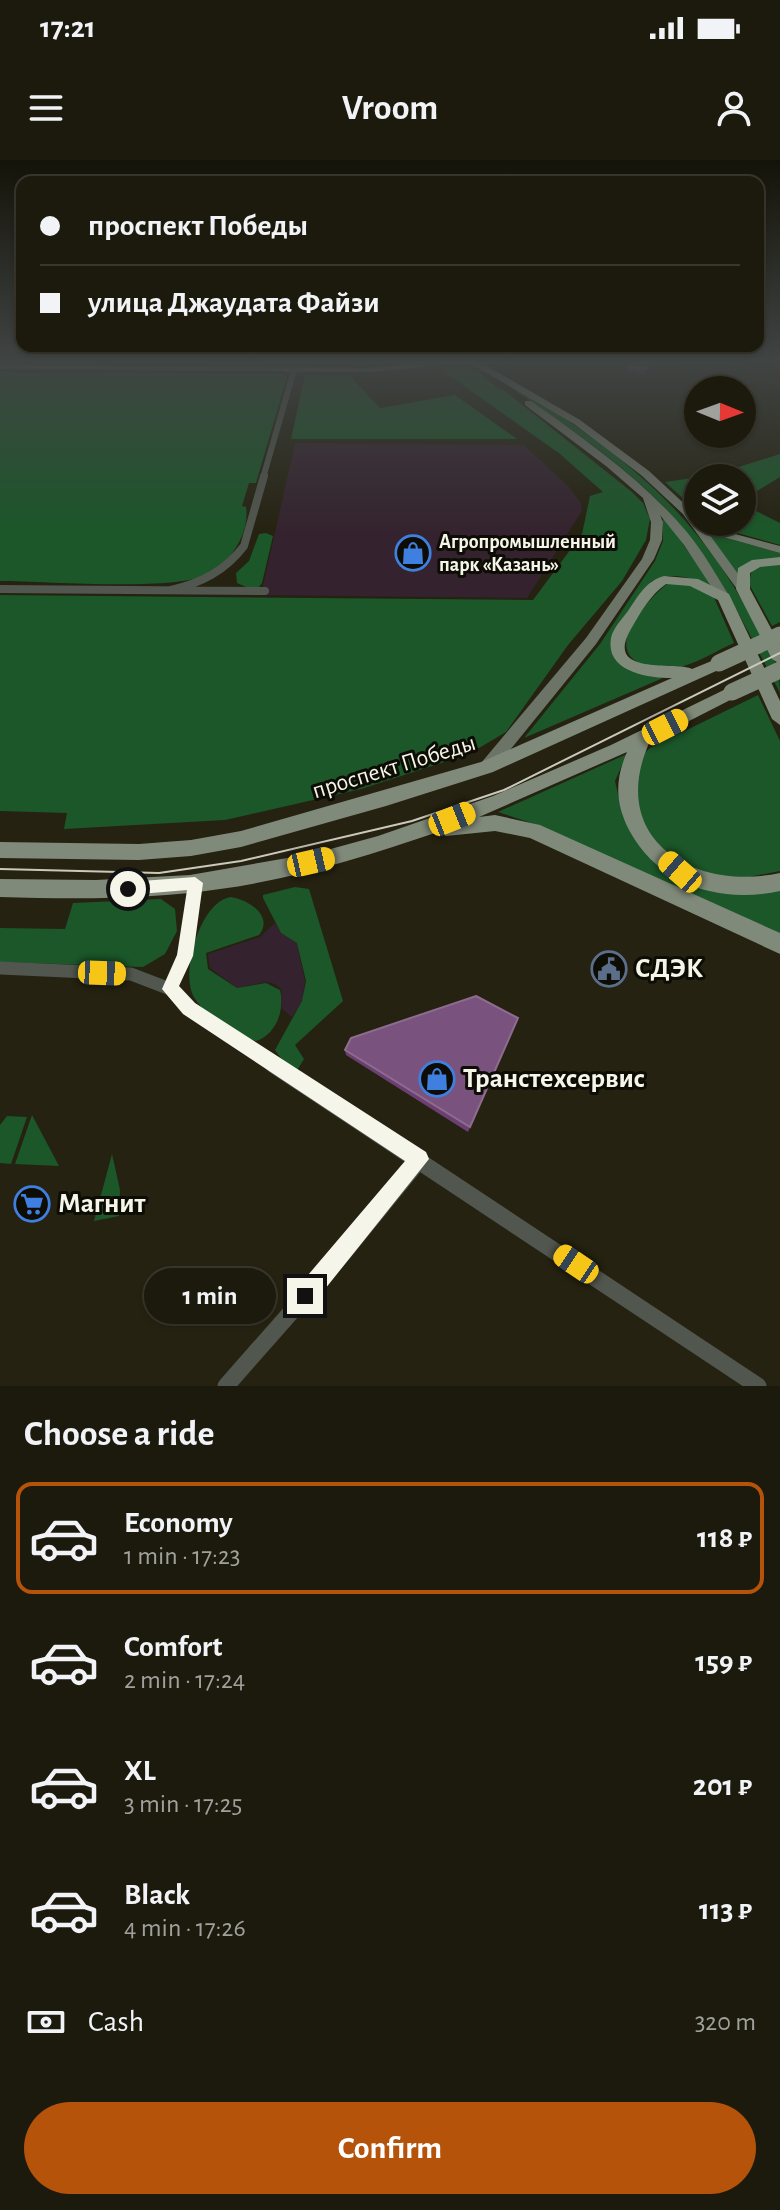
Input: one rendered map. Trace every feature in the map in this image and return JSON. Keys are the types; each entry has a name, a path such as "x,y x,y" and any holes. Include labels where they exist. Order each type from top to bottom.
{"main road":[{"path":"780,561 749,566 743,571 743,589 780,659"},
{"path":"714,665 662,675 643,671 625,658 619,639 649,591 659,582 673,579 693,582 724,597 780,719"},
{"name":"проспект Победы","path":"0,850 139,852 191,848 241,839 487,767 780,635"},
{"path":"0,888 128,889 195,883 255,875 362,850 423,830 642,739 780,670"},
{"path":"642,739 632,759 627,791 632,816 655,850 680,872 698,879 745,886 780,882"},
{"path":"423,830 495,823 517,826 566,845 780,944"}],"street":[{"path":"171,590 230,574 244,546 280,418"},
{"path":"551,418 604,459 682,533 724,597"},
{"path":"567,418 590,431 645,473 684,509"},
{"path":"487,767 591,641 648,559 656,540 657,522 648,498"},
{"path":"704,536 743,589"},
{"path":"731,536 780,550"},
{"path":"230,574 248,591"},
{"path":"0,589 265,591"},
{"path":"170,989 185,956 195,883"},
{"path":"0,968 131,974 170,989 189,1009 420,1159 758,1386"},
{"path":"226,1386 345,1251 420,1159"}],"shaded area":[{"name":"Агропромышленный парк «Казань»","path":"295,443 524,445 568,486 581,503 582,511 527,598 261,595"},
{"path":"275,923 281,933 297,943 305,981 302,1001 292,1017 282,1009 281,989 275,984 266,982 237,988 210,968 208,954 260,937"}],"green space":[{"path":"0,418 275,418 256,483 249,483 242,506 246,507 246,517 242,536 225,562 209,574 168,583 140,584 0,581"},
{"path":"296,418 488,418 517,439 291,439"},
{"path":"510,418 539,418 632,492 643,503 650,519 646,540 622,581 568,645 506,732 469,754 361,789 225,820 64,829 67,813 0,811 0,595 533,600 582,534 590,496 603,492 560,454"},
{"path":"555,418 564,418 588,435 651,486 684,520 684,530 628,474"},
{"path":"780,454 780,477 756,492 756,464 748,464"},
{"path":"684,479 684,499 665,482"},
{"path":"756,511 780,523 780,545 748,536 756,536"},
{"path":"663,516 712,585 673,576 651,582 616,659 663,678 524,738 600,644 655,561 663,541"},
{"path":"259,534 273,536 262,583 259,587 246,587 237,583 236,573 249,561"},
{"path":"688,536 697,536 705,545 764,638 775,663 780,693 728,596"},
{"path":"707,536 725,536 780,553 780,558 739,578"},
{"path":"780,563 780,622 772,626 749,584 751,573 760,565"},
{"path":"668,583 691,584 713,595 734,643 675,668 653,668 634,660 626,641 629,630 643,608"},
{"path":"758,695 780,741 780,871 743,878 716,878 669,859 637,818 635,762 650,748"},
{"path":"627,754 615,781 623,817 648,853 679,877 780,889 780,935 537,825 498,812"},
{"path":"295,887 309,889 343,1001 295,1045 304,1059 296,1072 285,1064 275,1050 302,1001 306,981 297,943 281,933 263,898 263,895"},
{"path":"231,897 252,905 261,915 263,928 259,935 206,953 208,969 237,988 266,983 280,990 280,1013 274,1028 256,1041 210,1016 196,1001 190,982 192,952 203,922 220,901"},
{"path":"161,899 175,909 177,931 165,954 143,967 0,962 0,928 65,929 73,903"},
{"path":"32,1115 59,1166 15,1164"},
{"path":"7,1116 27,1117 11,1164 0,1163 0,1125"},
{"path":"112,1154 120,1190 119,1216 94,1221"}],"building":[{"name":"Транстехсервис","path":"476,996 518,1018 470,1127 345,1050 351,1038"}],"tram line":[{"path":"0,869 159,873 241,861 412,821 504,790 780,653"}],"place":[{"name":"Агропромышленный парк «Казань»","path":"413,553"},
{"name":"СДЭК","path":"609,969"},
{"name":"Транстехсервис","path":"437,1079"},
{"name":"Магнит","path":"32,1204"}],"route":[{"path":"128,889 195,883 185,956 170,989 189,1009 420,1159 305,1296"}]}
